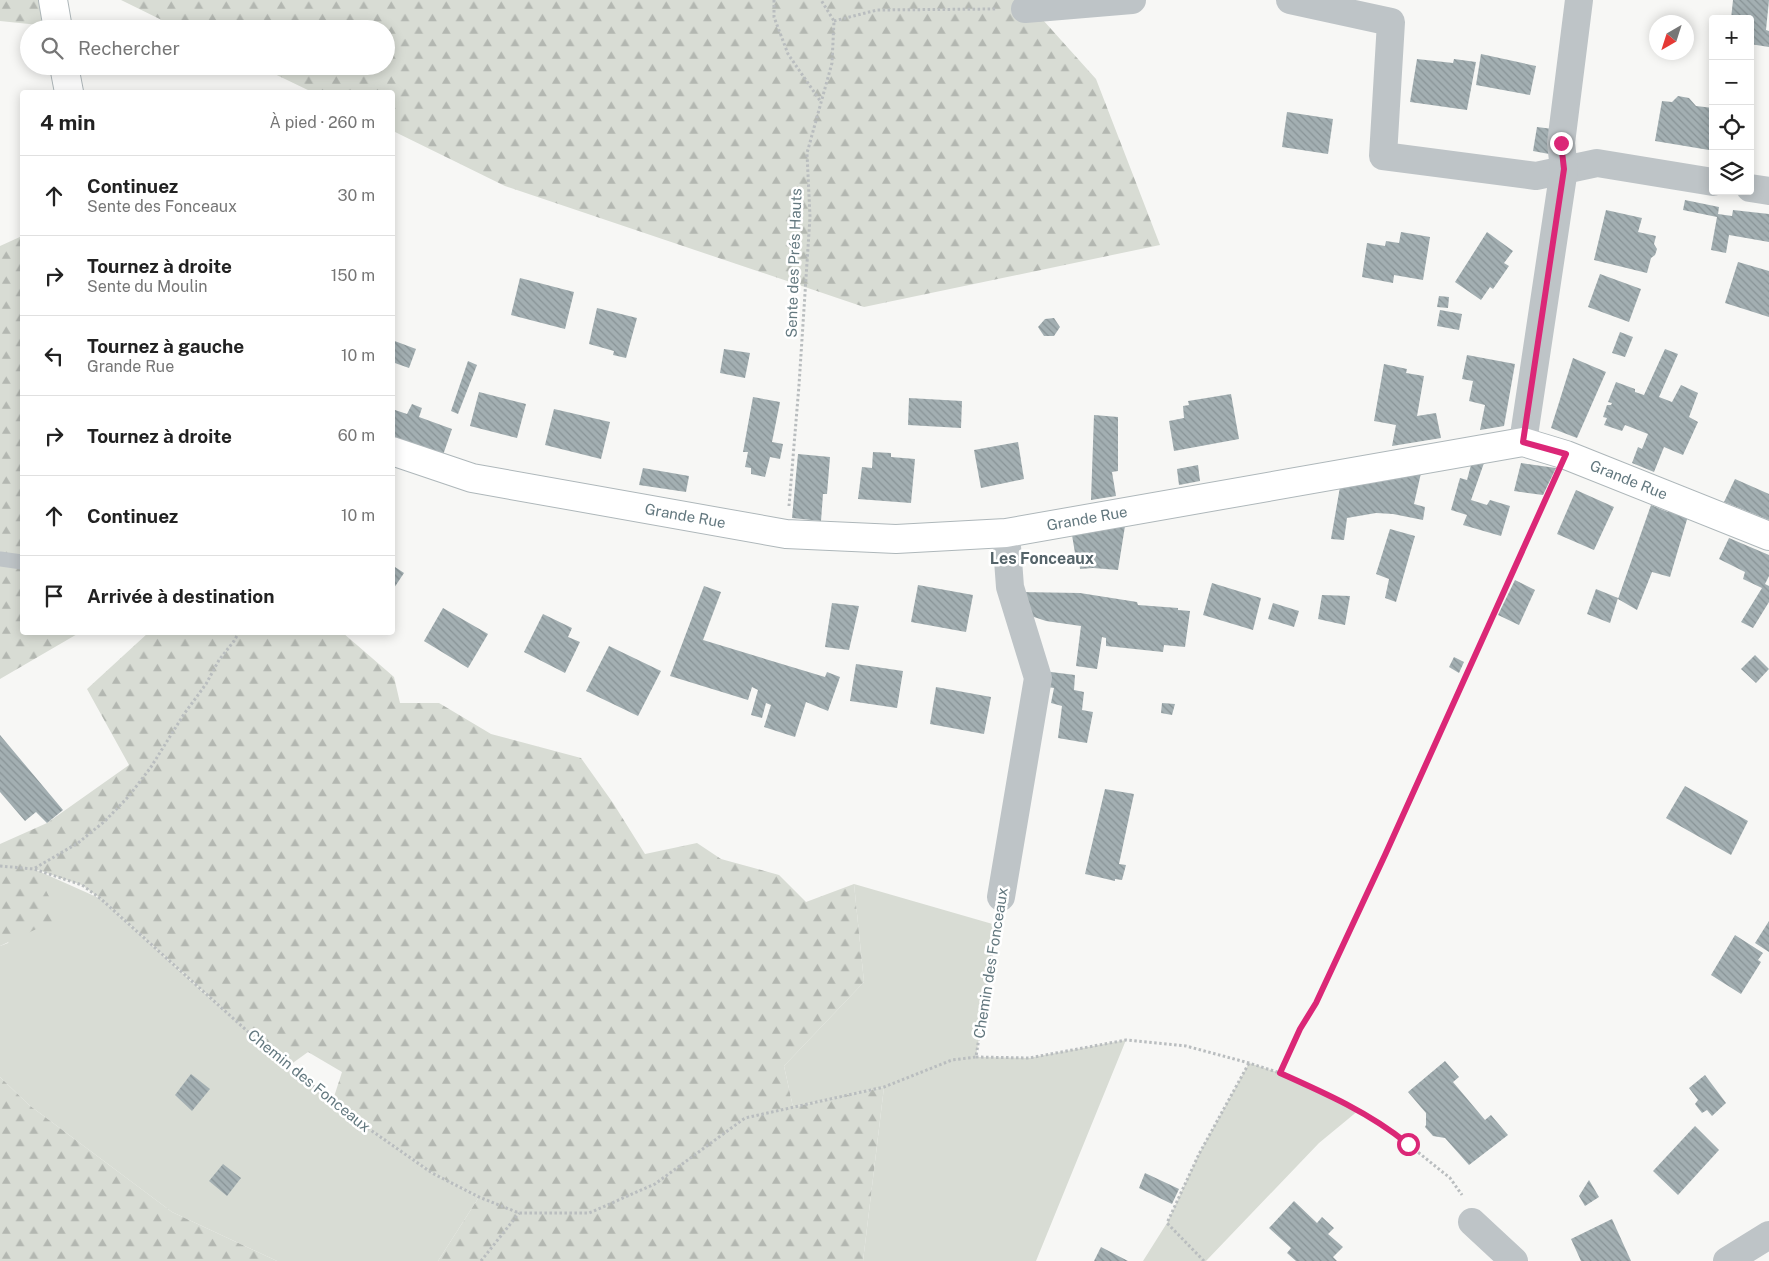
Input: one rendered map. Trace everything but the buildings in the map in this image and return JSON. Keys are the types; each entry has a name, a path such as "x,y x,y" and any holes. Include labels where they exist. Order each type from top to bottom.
{"street":[{"path":"53,0 56,20"},
{"path":"1025,9 1132,0"},
{"path":"1290,0 1391,22 1382,156 1536,176 1597,163 1709,181"},
{"path":"1523,442 1564,169 1561,143 1578,0"},
{"path":"66,75 69,90"},
{"path":"1754,189 1769,192"},
{"name":"Grande Rue","path":"395,452 472,478 786,534 896,539 1006,533 1523,442 1566,454 1769,536"},
{"name":"Chemin des Fonceaux","path":"1001,898 1038,678 1010,587 1006,533"},
{"path":"1472,1222 1514,1261"},
{"path":"1727,1261 1769,1235"}],"lane":[{"path":"0,559 20,562"}],"path":[{"path":"774,0 774,17 788,54 821,102"},
{"path":"821,0 834,20 877,10 1025,9"},
{"name":"Sente des Prés Hauts","path":"786,534 799,385 810,218 807,153 832,63 834,20"},
{"path":"1280,1073 1300,1029 1316,1003 1385,855 1566,454"},
{"path":"34,869 78,843 129,796 237,635"},
{"name":"Chemin des Fonceaux","path":"0,866 34,869 82,885 122,918 256,1039 290,1065 332,1103 432,1173 479,1197 518,1213 588,1212 655,1184 745,1118 884,1087 952,1060 976,1058 1001,898"},
{"path":"976,1058 1029,1058 1126,1040 1186,1046 1280,1073 1359,1110 1388,1128 1450,1178 1462,1194 1472,1222"},
{"path":"1204,1261 1167,1223 1199,1154 1249,1063"},
{"path":"481,1261 518,1213"}],"green space":[{"path":"0,0 53,0 57,20 20,20 20,23 0,21"},
{"path":"121,0 1025,0 1096,79 1160,245 864,307 505,186 395,132 395,90 308,90 277,75 395,75 395,20 162,20"},
{"path":"20,237 20,635 76,635 0,679 0,246"},
{"path":"146,635 345,635 394,677 400,703 439,703 491,734 581,758 613,803 645,854 697,843 721,859 779,875 806,902 854,884 864,982 784,1066 793,1107 884,1087 863,1261 438,1261 479,1197 432,1173 332,1103 342,1072 308,1052 290,1065 256,1039 101,899 82,885 35,869 60,918 0,946 0,844 47,823 129,765 87,689"},
{"path":"34,869 101,899 202,991 332,1103 432,1173 479,1197 438,1261 277,1261 172,1212 29,1105 0,1077 0,946 8,943"},
{"path":"854,884 996,925 976,1057 1029,1058 1126,1040 1036,1261 863,1261 884,1087 793,1107 784,1066 864,982"},
{"path":"1249,1063 1280,1073 1359,1110 1319,1143 1206,1261 1143,1261 1167,1223 1199,1154"},
{"path":"0,1077 29,1105 172,1212 277,1261 0,1261"}],"district":[{"name":"Les Fonceaux","path":"1042,558"}],"route":[{"path":"1408,1144 1388,1128 1359,1110 1280,1073 1300,1029 1316,1003 1385,855 1566,454 1523,442 1564,169 1561,143"}]}
